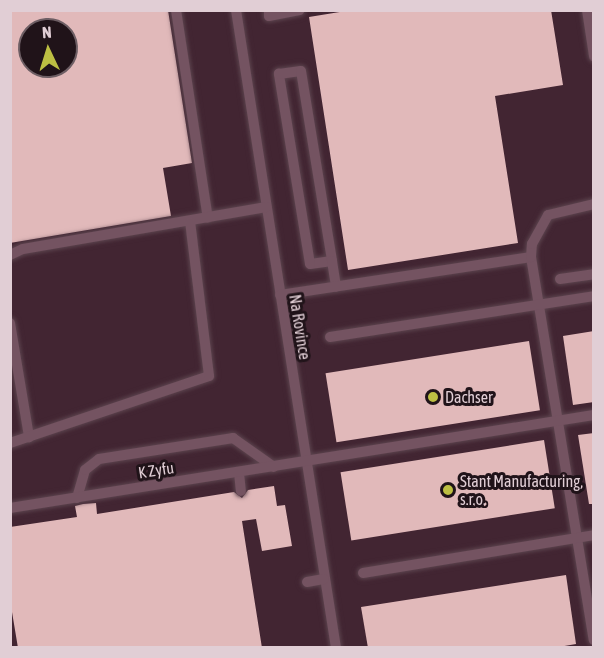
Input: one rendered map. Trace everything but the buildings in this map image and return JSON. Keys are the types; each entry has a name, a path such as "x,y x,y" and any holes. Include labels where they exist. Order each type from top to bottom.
{"street":[{"path":"176,10 208,218"},
{"name":"Na Rovince","path":"236,10 305,462 336,648"},
{"path":"269,10 269,16 299,10"},
{"path":"587,10 594,56"},
{"path":"332,261 310,264 279,74 301,70 332,261 336,287"},
{"path":"594,204 548,215 532,244 531,257 541,304 594,640"},
{"path":"10,255 23,249 190,222 266,207"},
{"path":"10,443 210,376 190,222"},
{"path":"280,295 531,257"},
{"path":"560,279 594,274"},
{"path":"330,337 594,296"},
{"path":"10,323 29,437"},
{"name":"K Zyfu","path":"10,508 594,415"},
{"path":"77,498 81,477 92,462 233,438 274,467"},
{"path":"238,472 241,491"},
{"path":"363,573 594,535"},
{"path":"307,582 324,579"}],"place":[{"name":"Dachser","path":"433,397"},
{"name":"Stant Manufacturing, s.r.o.","path":"448,490"}]}
